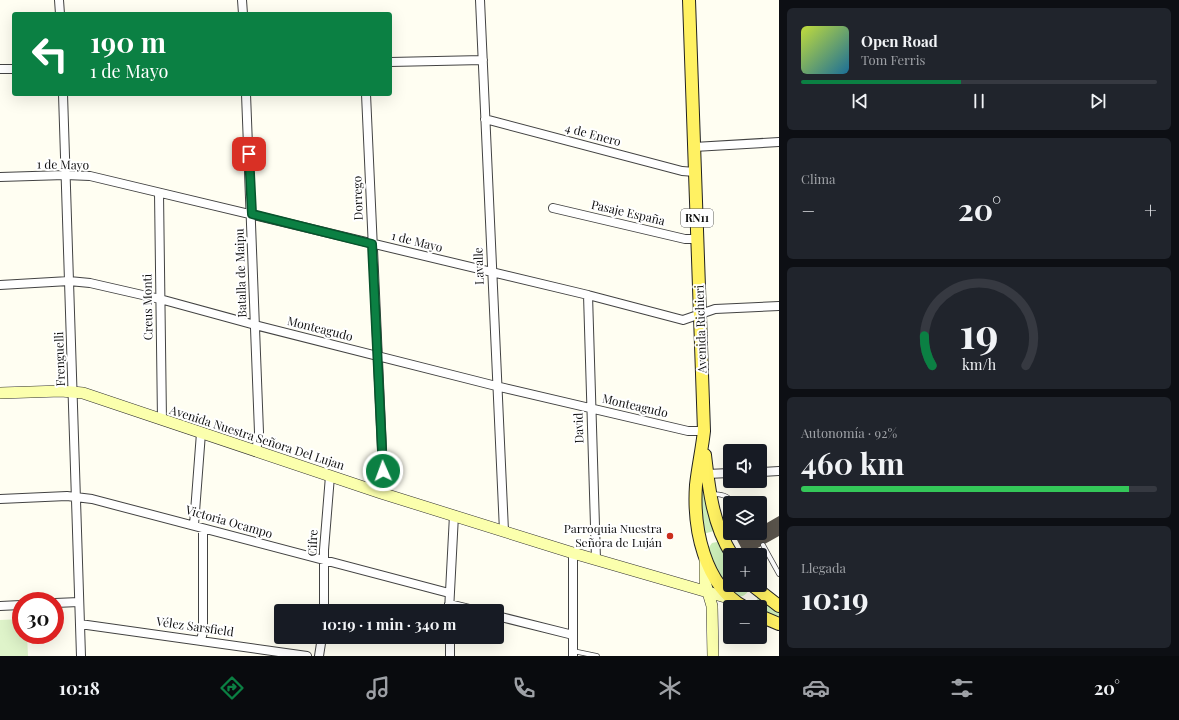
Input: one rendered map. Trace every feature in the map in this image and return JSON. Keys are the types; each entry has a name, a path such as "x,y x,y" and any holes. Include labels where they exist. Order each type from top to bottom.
{"main road":[{"name":"Avenida Richieri","path":"689,0 698,239 703,434 696,501 701,542 705,558"},
{"name":"RN11","path":"703,434 713,512 728,548"},
{"path":"701,542 709,535 722,536"},
{"name":"RN11","path":"705,558 714,578 735,600"},
{"path":"761,592 779,606"},
{"path":"767,619 779,624"}],"street":[{"path":"59,0 60,12"},
{"path":"242,0 243,12"},
{"name":"Lavalle","path":"480,0 496,386 504,531"},
{"path":"392,62 483,60"},
{"path":"0,69 12,69"},
{"name":"Frenguelli","path":"63,96 81,656"},
{"name":"Batalla de Maipu","path":"246,96 252,214 259,432 256,452"},
{"name":"Dorrego","path":"366,96 383,471 381,493"},
{"name":"4 de Enero","path":"484,119 682,171 695,172"},
{"path":"694,147 779,142"},
{"name":"1 de Mayo","path":"0,178 65,175 90,176 252,214 683,320 715,309 779,306"},
{"name":"Creus Monti","path":"159,192 162,420"},
{"name":"Pasaje España","path":"553,208 685,239 698,239"},
{"name":"Monteagudo","path":"0,285 69,281 90,283 160,299 255,326 496,386 703,434"},
{"name":"David","path":"588,296 590,408 596,559"},
{"name":"Avenida Nuestra Señora Del Lujan","path":"0,393 73,391 381,493 573,553 706,591 730,600"},
{"path":"194,524 201,434"},
{"path":"767,472 779,471"},
{"path":"707,474 723,473"},
{"name":"Cifre","path":"324,604 324,550 330,476"},
{"name":"Victoria Ocampo","path":"0,499 77,497 194,524 203,529 449,593"},
{"path":"449,604 454,515"},
{"path":"202,640 203,529"},
{"path":"573,553 573,653"},
{"name":"Avenida Richieri","path":"705,558 706,591 712,606 713,656"},
{"path":"64,603 79,602"},
{"path":"0,606 12,605"},
{"path":"504,618 573,635"},
{"name":"Vélez Sarsfield","path":"80,624 307,656"},
{"path":"319,656 321,644"},
{"path":"450,644 450,656"}],"lane":[{"path":"710,494 721,494 726,496"},
{"path":"763,545 779,574"},
{"path":"573,653 597,656"}],"green space":[{"path":"701,473 714,531 703,534 700,516"},
{"path":"717,542 724,548 723,548 723,582 720,579 707,550 712,543"},
{"path":"734,592 748,592 743,596 739,597"},
{"path":"759,595 765,600 756,600"},
{"path":"767,601 779,611 779,619 767,614"},
{"path":"12,619 12,644 27,644 28,656 0,656 0,620"}],"building":[{"path":"779,516 779,536 758,548 741,548 737,540 767,540 767,523"}],"place":[{"name":"Parroquia Nuestra Señora de Luján","path":"670,536"}],"route":[{"path":"249,154 252,214 372,244 383,471"}]}
